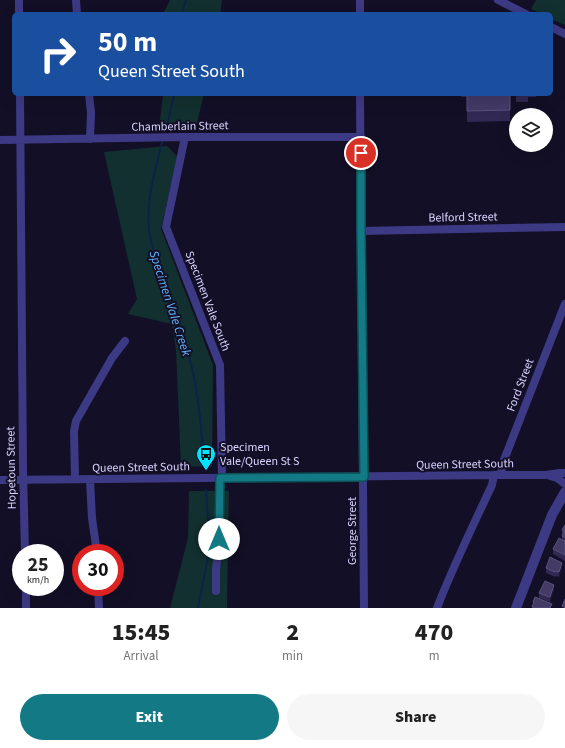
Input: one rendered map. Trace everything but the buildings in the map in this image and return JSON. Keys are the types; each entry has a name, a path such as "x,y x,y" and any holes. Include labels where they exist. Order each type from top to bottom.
{"street":[{"path":"19,0 19,12"},
{"path":"76,0 77,12"},
{"path":"360,0 360,12"},
{"path":"498,0 522,12"},
{"path":"553,28 565,34"},
{"name":"Hopetoun Street","path":"20,96 25,544"},
{"path":"89,96 91,113 90,139"},
{"name":"George Street","path":"360,96 364,608"},
{"name":"Chamberlain Street","path":"0,140 185,137 361,137"},
{"name":"Specimen Vale South","path":"185,137 166,228 220,365 221,478 216,592"},
{"name":"Belford Street","path":"361,231 565,227"},
{"name":"Ford Street","path":"437,608 447,582 498,475 565,304"},
{"path":"75,479 74,431 76,421 112,358 124,341"},
{"name":"Queen Street South","path":"0,480 546,475 565,473"},
{"name":"Queen Street South","path":"546,475 557,478 565,484"},
{"path":"90,480 92,518 96,544"},
{"path":"516,608 552,515 565,492"},
{"path":"543,540 565,504"},
{"path":"26,596 26,608"},
{"path":"98,596 99,608"}],"green space":[{"path":"170,0 222,0 220,12 164,12"},
{"path":"536,0 565,0 565,25 553,20 553,12 538,12 531,9"},
{"path":"163,96 204,96 196,127 159,129"},
{"path":"167,146 178,157 161,229 213,365 212,466 181,467 176,350 172,324 128,314 137,299 104,152"},
{"path":"189,491 229,491 227,608 170,608 188,538"}],"waterway":[{"name":"Specimen Vale Creek","path":"182,12 186,0"},
{"name":"Specimen Vale Creek","path":"167,126 174,96"},
{"name":"Specimen Vale Creek","path":"162,142 150,196 148,218 149,229 155,256 192,367 199,409 204,465"},
{"name":"Specimen Vale Creek","path":"198,608 210,547 206,490"}],"place":[{"name":"Specimen Vale/Queen St S","path":"206,471"}],"route":[{"path":"219,539 220,478 364,477 361,153"}]}
